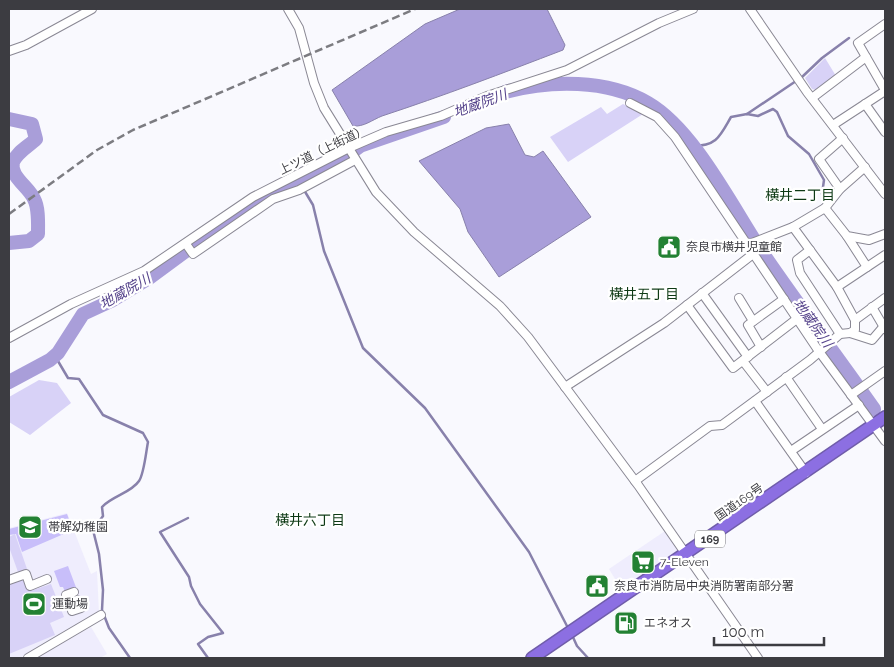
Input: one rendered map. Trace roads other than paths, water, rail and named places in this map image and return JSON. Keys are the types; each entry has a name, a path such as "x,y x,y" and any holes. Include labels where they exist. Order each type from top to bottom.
{"highway":[{"name":"国道169号","path":"532,658 686,555 885,417"}],"street":[{"path":"9,52 26,45 92,9"},
{"path":"288,9 299,28 314,83 324,108 376,192 391,210 500,306 528,337 635,481 758,658"},
{"name":"上ツ道（上街道）","path":"9,338 71,304 144,271 188,248 253,197 349,148 386,132 441,116 488,96 567,70 690,9"},
{"path":"750,9 812,98 885,194"},
{"path":"833,125 885,90 858,43 885,24"},
{"path":"812,98 866,57"},
{"path":"630,103 657,117 675,137 750,244 753,254 784,299 798,318 824,346 857,391 859,405 885,441"},
{"path":"865,104 885,132"},
{"path":"840,189 819,159 843,138"},
{"path":"188,248 193,254 273,199 302,188 355,160"},
{"path":"750,244 793,227 825,208 840,189 865,167"},
{"path":"825,208 867,267"},
{"path":"793,227 837,287 856,320 855,330 850,333"},
{"path":"846,236 869,240 885,234"},
{"path":"810,250 797,260 800,273 840,334"},
{"path":"564,387 664,323 753,254"},
{"path":"837,287 885,254"},
{"path":"702,293 767,392"},
{"path":"738,298 753,321"},
{"path":"856,320 885,298"},
{"path":"761,346 748,325 784,299"},
{"path":"687,305 733,368 798,318"},
{"path":"635,481 710,426 722,425 840,334 850,333 872,340 884,328 872,308"},
{"path":"857,391 885,371"},
{"path":"786,377 822,429"},
{"path":"755,401 806,473"},
{"path":"790,451 859,405"},
{"path":"9,580 26,574 30,586 47,579"},
{"path":"66,595 76,596 69,603"},
{"path":"72,611 81,608"},
{"path":"28,658 101,615"}],"waterway":[{"path":"747,114 802,77 822,58 849,38"},
{"name":"地蔵院川","path":"505,92 541,85 578,84 597,86 615,89 632,95 648,103 666,116 698,152 766,258 874,409"},
{"path":"693,146 708,144 717,139 731,117 747,114 758,116 773,109 777,112 788,136 809,154 824,180 822,194"},
{"name":"地蔵院川","path":"9,382 50,360 58,353 83,314 111,301 149,278 247,206 345,157 360,146 444,117"},
{"name":"地蔵院川","path":"9,119 32,124 36,139 17,155 13,162 13,167 17,177 36,203 38,226 38,234 29,241 9,243"},
{"path":"298,180 313,205 324,251 363,348 425,408 529,552 568,628"},
{"path":"55,356 68,378 79,379 103,415 143,433 148,442 141,478 131,489 102,507 103,516 93,530 99,554 103,590 102,610 109,628 130,658"},
{"path":"188,518 160,532 189,577 191,586 200,604 223,633 208,637 198,644 208,658"},
{"path":"572,635 577,646 588,658"}],"railway":[{"path":"9,214 97,150 133,130 415,9"}],"place":[{"name":"奈良市横井児童館","path":"669,247"},
{"name":"帯解幼稚園","path":"30,527"},
{"name":"7-Eleven","path":"643,562"},
{"name":"奈良市消防局中央消防署南部分署","path":"597,586"},
{"name":"運動場","path":"34,604"},
{"name":"エネオス","path":"626,623"}],"district":[{"name":"横井二丁目","path":"800,195"},
{"name":"横井五丁目","path":"644,294"},
{"name":"横井六丁目","path":"310,520"}]}
